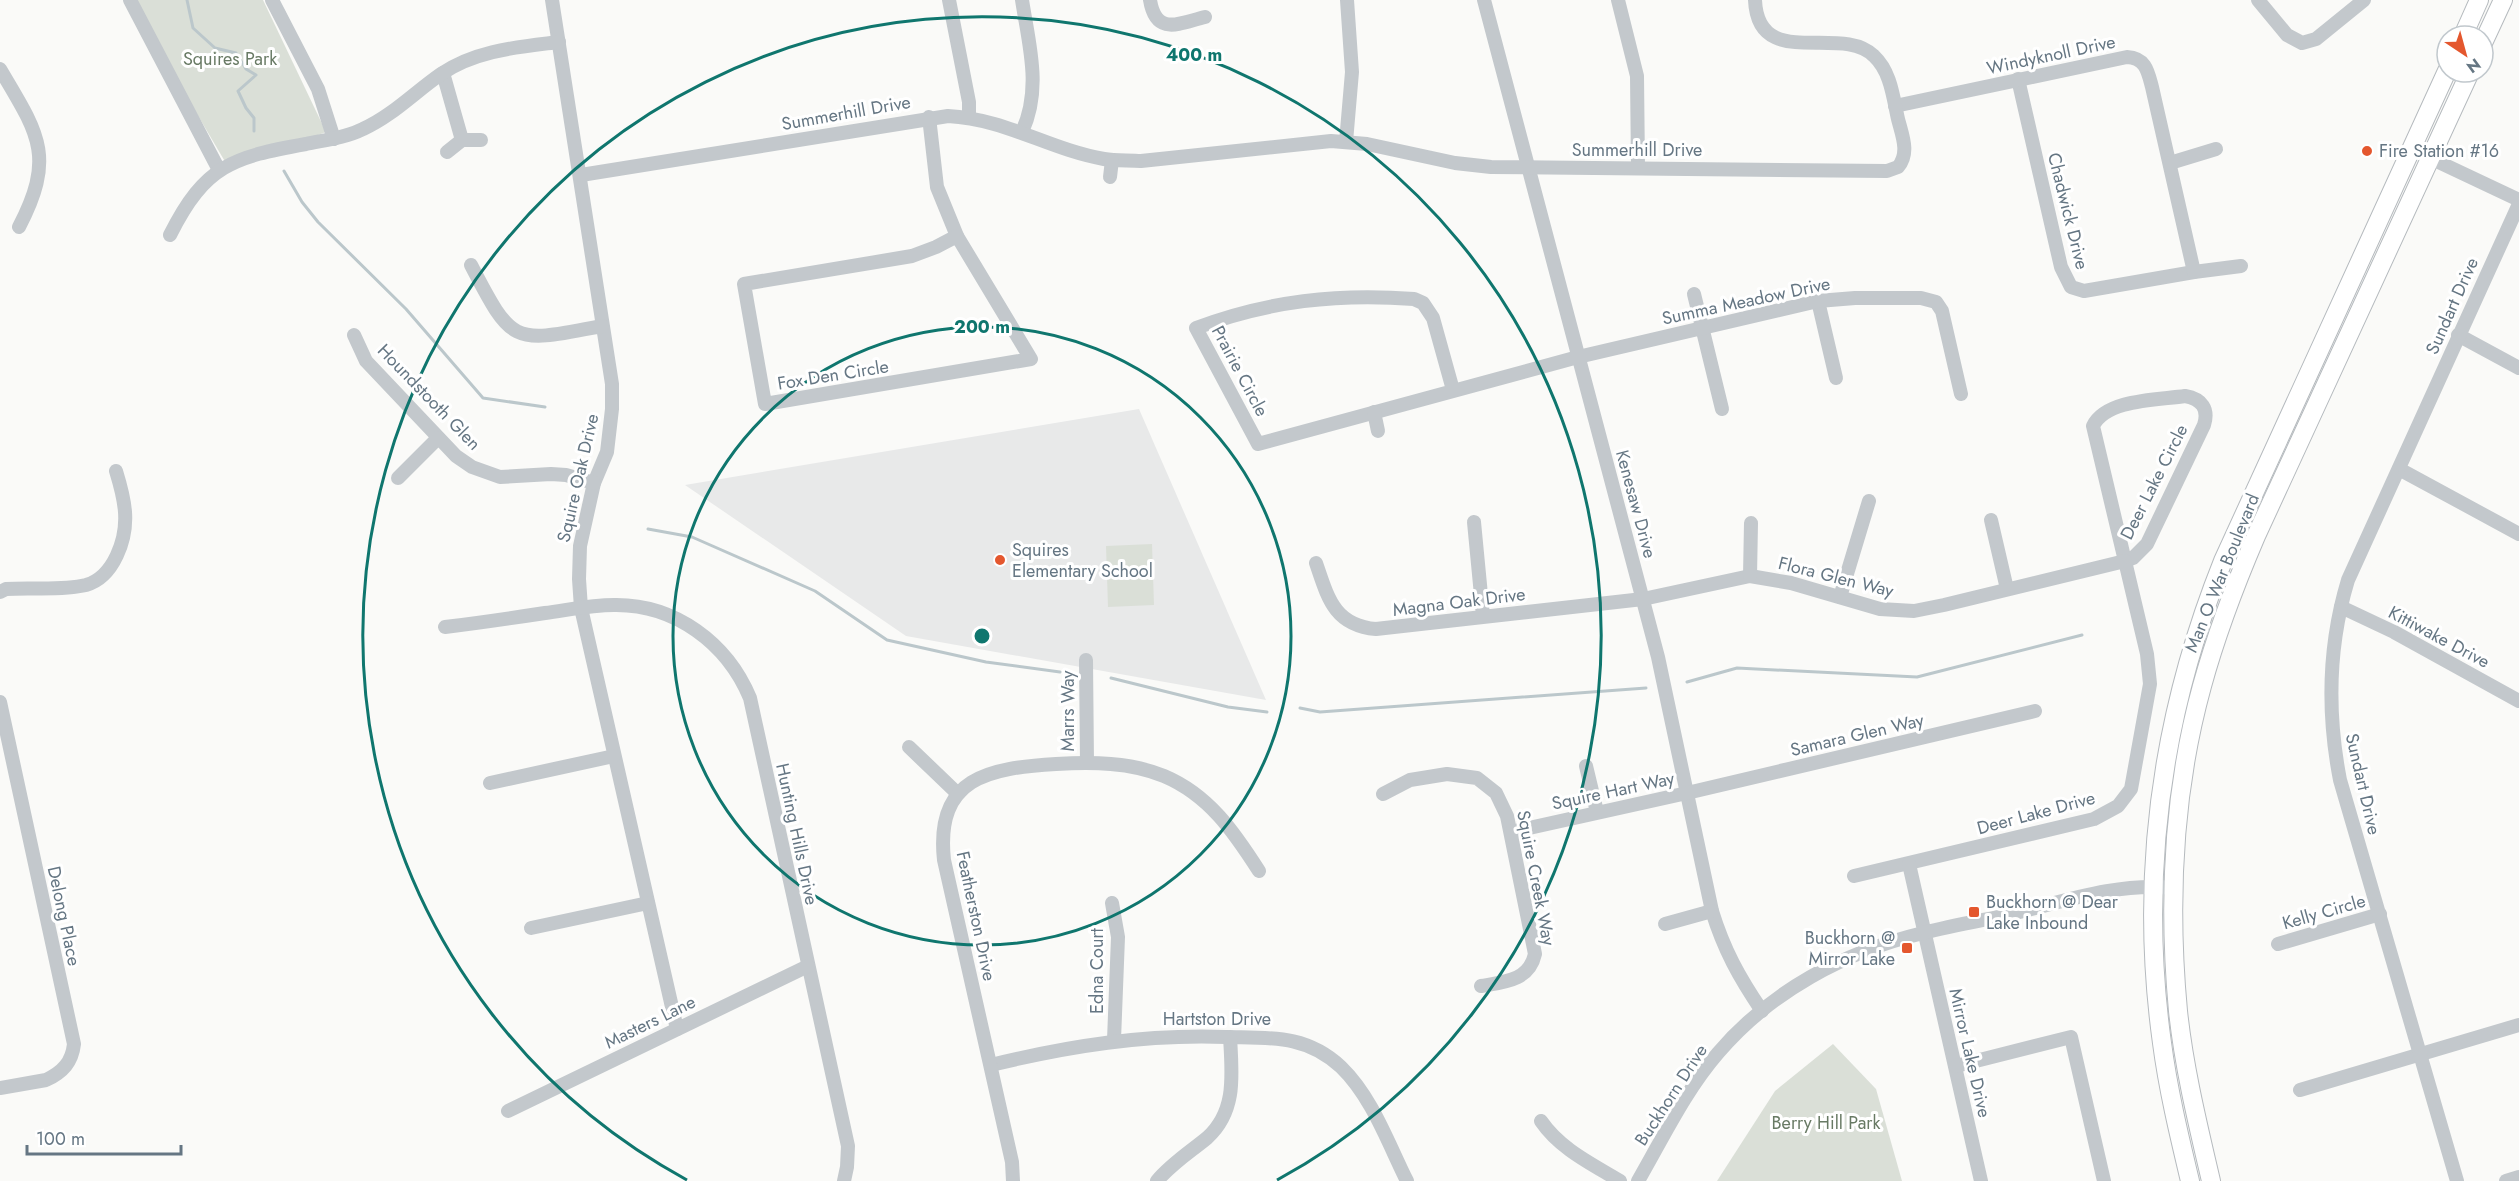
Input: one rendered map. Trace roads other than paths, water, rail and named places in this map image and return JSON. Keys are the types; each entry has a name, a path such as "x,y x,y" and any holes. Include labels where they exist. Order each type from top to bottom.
{"main road":[{"path":"2469,24 2480,0"},
{"path":"2492,24 2503,0"},
{"name":"Man O War Boulevard","path":"2190,1181 2162,1045 2153,948 2152,886 2160,794 2171,725 2185,669 2223,561 2441,84"},
{"name":"Man O War Boulevard","path":"2211,1181 2191,1088 2178,1012 2174,953 2173,888 2178,815 2185,766 2202,688 2234,589 2464,84"}],"street":[{"path":"130,0 219,170"},
{"path":"272,0 318,89 334,139"},
{"name":"Squire Oak Drive","path":"552,0 581,175 602,326 610,359 612,409 607,452 594,483 580,546 581,608 677,1029"},
{"path":"950,0 969,102 969,117"},
{"path":"1022,0 1034,84 1031,110 1022,132"},
{"path":"1150,0 1155,17 1164,25 1206,17"},
{"path":"1346,142 1352,72 1347,0"},
{"name":"Kenesaw Drive","path":"1484,0 1526,167 1658,657 1712,911 1719,935 1736,972 1762,1011"},
{"path":"1618,0 1638,76 1638,168"},
{"name":"Summerhill Drive","path":"581,175 929,117 969,117 1003,124 1066,149 1112,160 1141,160 1306,143 1346,142 1464,164 1526,167 1891,171 1901,163 1905,149 1887,74 1869,51 1856,46 1792,42 1776,38 1759,20 1755,0"},
{"path":"2258,0 2292,40 2302,43 2316,39 2364,0"},
{"path":"170,235 189,199 219,170 250,155 334,139 375,123 460,62 490,52 559,42"},
{"name":"Windyknoll Drive","path":"1895,106 2127,57 2139,60 2146,67 2194,272"},
{"path":"0,69 33,128 38,145 40,162 36,192 19,227"},
{"path":"442,73 462,140"},
{"name":"Chadwick Drive","path":"2018,79 2061,267 2069,285 2074,289 2084,291 2241,266"},
{"name":"Fox Den Circle","path":"929,117 937,187 957,236 1031,359 765,404 744,284 912,256 957,236"},
{"path":"447,152 462,140 481,140"},
{"path":"2170,163 2216,149"},
{"path":"2411,149 2519,202"},
{"path":"1110,177 1112,160"},
{"name":"Sundart Drive","path":"2457,1181 2340,780 2332,734 2331,672 2333,645 2341,607 2356,562 2519,202"},
{"path":"471,265 495,310 507,326 516,331 538,337 602,326"},
{"path":"1694,294 1722,409"},
{"name":"Summa Meadow Drive","path":"1578,357 1818,301 1845,298 1921,298 1936,302 1942,311 1960,394"},
{"name":"Prairie Circle","path":"1453,390 1433,318 1423,303 1414,299 1309,299 1278,305 1196,328 1258,444 1578,357"},
{"path":"1818,301 1836,378"},
{"name":"Houndstooth Glen","path":"354,335 366,361 456,456 486,474 500,477 539,474 566,475 594,483"},
{"path":"2458,335 2519,368"},
{"name":"Deer Lake Circle","path":"2185,396 2194,397 2206,411 2204,425 2147,544 2140,552 2125,561 2093,426 2097,417 2112,408 2185,396"},
{"path":"1374,412 1378,431"},
{"path":"398,478 438,438"},
{"path":"2399,469 2519,534"},
{"path":"0,592 6,589 80,586 103,575 112,564 125,525 124,499 116,471"},
{"path":"1840,597 1869,501"},
{"path":"1991,520 2007,589"},
{"path":"1474,522 1483,616"},
{"path":"1750,576 1751,523"},
{"name":"Flora Glen Way","path":"1642,599 1750,576 1772,579 1880,609 1914,611 2125,561"},
{"name":"Deer Lake Drive","path":"1854,876 2094,819 2108,813 2126,798 2133,781 2150,677 2147,654 2125,561"},
{"name":"Magna Oak Drive","path":"1317,563 1326,592 1339,614 1362,627 1396,628 1642,599"},
{"name":"Hunting Hills Drive","path":"445,627 598,605 634,605 666,614 706,637 732,664 750,698 848,1146 844,1181"},
{"name":"Kittiwake Drive","path":"2341,607 2394,632 2519,701"},
{"name":"Marrs Way","path":"1086,660 1087,763"},
{"name":"Delong Place","path":"0,702 74,1044 73,1053 66,1067 53,1077 0,1088"},
{"name":"Samara Glen Way","path":"1687,794 2035,711"},
{"path":"909,747 958,794"},
{"path":"490,783 614,756"},
{"name":"Featherston Drive","path":"1013,1181 1012,1162 944,860 944,825 949,809 958,794 976,779 1005,768 1087,763 1139,769 1164,776 1185,788 1218,813 1259,871"},
{"path":"1586,766 1597,812"},
{"name":"Squire Creek Way","path":"1383,794 1410,780 1456,775 1477,778 1487,784 1500,799 1511,832 1535,954 1529,969 1521,976 1506,982 1480,986"},
{"name":"Squire Hart Way","path":"1511,832 1687,794"},
{"name":"Mirror Lake Drive","path":"1910,864 1923,933 1956,1066 1981,1181"},
{"name":"Buckhorn Drive","path":"1638,1181 1694,1085 1717,1054 1762,1011 1797,985 1838,962 1882,945 1923,933 2130,886 2173,888"},
{"path":"531,928 648,903"},
{"name":"Edna Court","path":"1112,903 1118,937 1114,1040"},
{"path":"1665,924 1712,911"},
{"name":"Kelly Circle","path":"2278,944 2380,914"},
{"name":"Masters Lane","path":"508,1111 808,966"},
{"path":"2300,1090 2519,1025"},
{"name":"Hartston Drive","path":"991,1065 1114,1040 1170,1036 1287,1038 1314,1048 1340,1066 1364,1095 1407,1181"},
{"path":"1157,1181 1174,1163 1211,1134 1223,1119 1232,1091 1230,1037"},
{"path":"1956,1066 2071,1037 2104,1181"},
{"path":"1541,1121 1550,1135 1565,1147 1620,1181"},
{"path":"2506,1181 2519,1177"}],"waterway":[{"path":"187,0 193,28 215,48 236,53 246,69 256,75 238,91 254,118 254,131"},
{"path":"284,171 302,202 318,222 406,309 483,398 545,407"},
{"path":"648,529 692,537 815,591 887,640 986,662 1060,672"},
{"path":"1687,682 1737,668 1917,677 2082,635"},
{"path":"1111,678 1228,707 1267,712"},
{"path":"1300,708 1320,712 1646,688"}],"place":[{"name":"Fire Station #16","path":"2367,151"},
{"name":"Squires Elementary School","path":"1000,560"},
{"name":"Buckhorn @ Dear Lake Inbound","path":"1974,912"},
{"name":"Buckhorn @ Mirror Lake","path":"1907,948"}],"park label":[{"name":"Squires Park","path":"230,59"},
{"name":"Berry Hill Park","path":"1826,1123"}]}
